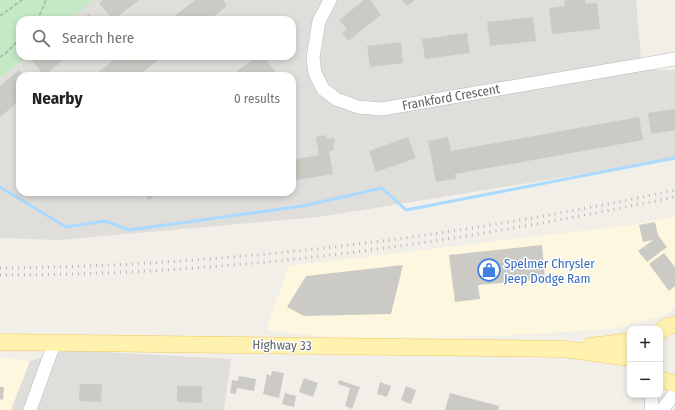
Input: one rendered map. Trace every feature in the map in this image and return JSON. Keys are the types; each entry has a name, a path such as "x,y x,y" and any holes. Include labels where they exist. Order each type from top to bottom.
{"main road":[{"path":"663,330 668,326 675,325"},
{"name":"Highway 33","path":"564,349 627,341"},
{"name":"Highway 33","path":"0,342 564,349 627,358"},
{"path":"663,380 675,384"}],"street":[{"name":"Frankford Crescent","path":"330,0 319,21 313,58 315,73 323,89 336,99 358,107 382,110 675,59"},
{"path":"30,410 55,342"},
{"path":"662,410 675,392"},
{"path":"651,410 652,398"}],"path":[{"path":"0,16 22,0"},
{"path":"39,16 46,0"},
{"path":"0,57 16,43"}],"shaded area":[{"path":"94,0 636,0 642,70 675,70 675,159 319,217 59,240 0,238 0,78 22,60 296,60 296,16 75,16"},
{"path":"675,216 675,307 665,315 613,329 496,336 352,340 266,330 289,266 632,225"},
{"path":"66,350 231,359 224,410 11,410 30,361"},
{"path":"0,357 30,361 11,410 0,410"}],"green space":[{"path":"0,0 94,0 75,16 16,16 16,60 22,60 0,78"}],"building":[{"path":"103,0 139,0 118,16 110,16 99,3"},
{"path":"195,0 223,0 227,6 214,16 174,16"},
{"path":"364,0 370,0 381,15 348,41 342,33 347,29 339,20"},
{"path":"402,0 415,0 407,6"},
{"path":"564,0 585,0 586,4 597,3 600,29 552,34 549,8 565,6"},
{"path":"533,17 536,41 490,46 487,22"},
{"path":"467,33 470,53 425,59 422,39"},
{"path":"401,42 403,63 370,67 367,46"},
{"path":"32,60 63,60 49,72 41,72"},
{"path":"114,60 157,61 143,72 98,72"},
{"path":"252,60 267,60 275,72 236,72"},
{"path":"16,73 16,103 0,117 0,86"},
{"path":"675,109 675,130 651,134 648,113"},
{"path":"639,117 643,140 455,174 456,179 436,182 428,141 448,137 451,151"},
{"path":"326,135 326,139 334,138 334,150 329,151 333,174 296,180 296,159 319,155 316,137"},
{"path":"408,137 416,158 376,172 369,151"},
{"path":"146,196 154,196 149,200"},
{"path":"655,222 658,235 667,247 647,262 638,251 653,240 643,242 639,225"},
{"path":"542,245 545,279 478,285 480,299 455,302 449,255"},
{"path":"664,253 675,267 675,286 669,291 649,264"},
{"path":"403,265 391,314 304,316 287,307 306,276"},
{"path":"272,371 284,373 279,398 263,394 267,374 271,376"},
{"path":"239,376 256,379 254,391 237,388 236,394 230,393 232,380 238,381"},
{"path":"304,378 318,383 313,397 299,392"},
{"path":"339,380 360,387 352,409 345,406 350,388 338,384"},
{"path":"380,382 391,386 387,397 377,394"},
{"path":"80,384 102,384 101,402 79,401"},
{"path":"177,386 202,386 202,403 177,402"},
{"path":"406,386 416,390 411,404 401,400"},
{"path":"0,387 4,387 3,400 0,399"},
{"path":"285,393 296,396 294,407 282,404"},
{"path":"450,393 499,406 498,410 445,410"}],"waterway":[{"path":"0,187 66,227 105,221 129,230 303,206 382,188 406,210 675,158"}],"railway":[{"path":"0,268 170,262 339,246 508,222 675,190"},
{"path":"0,275 50,275 150,271 300,259 468,236 675,197"}],"place":[{"name":"Spelmer Chrysler Jeep Dodge Ram","path":"489,270"}]}
